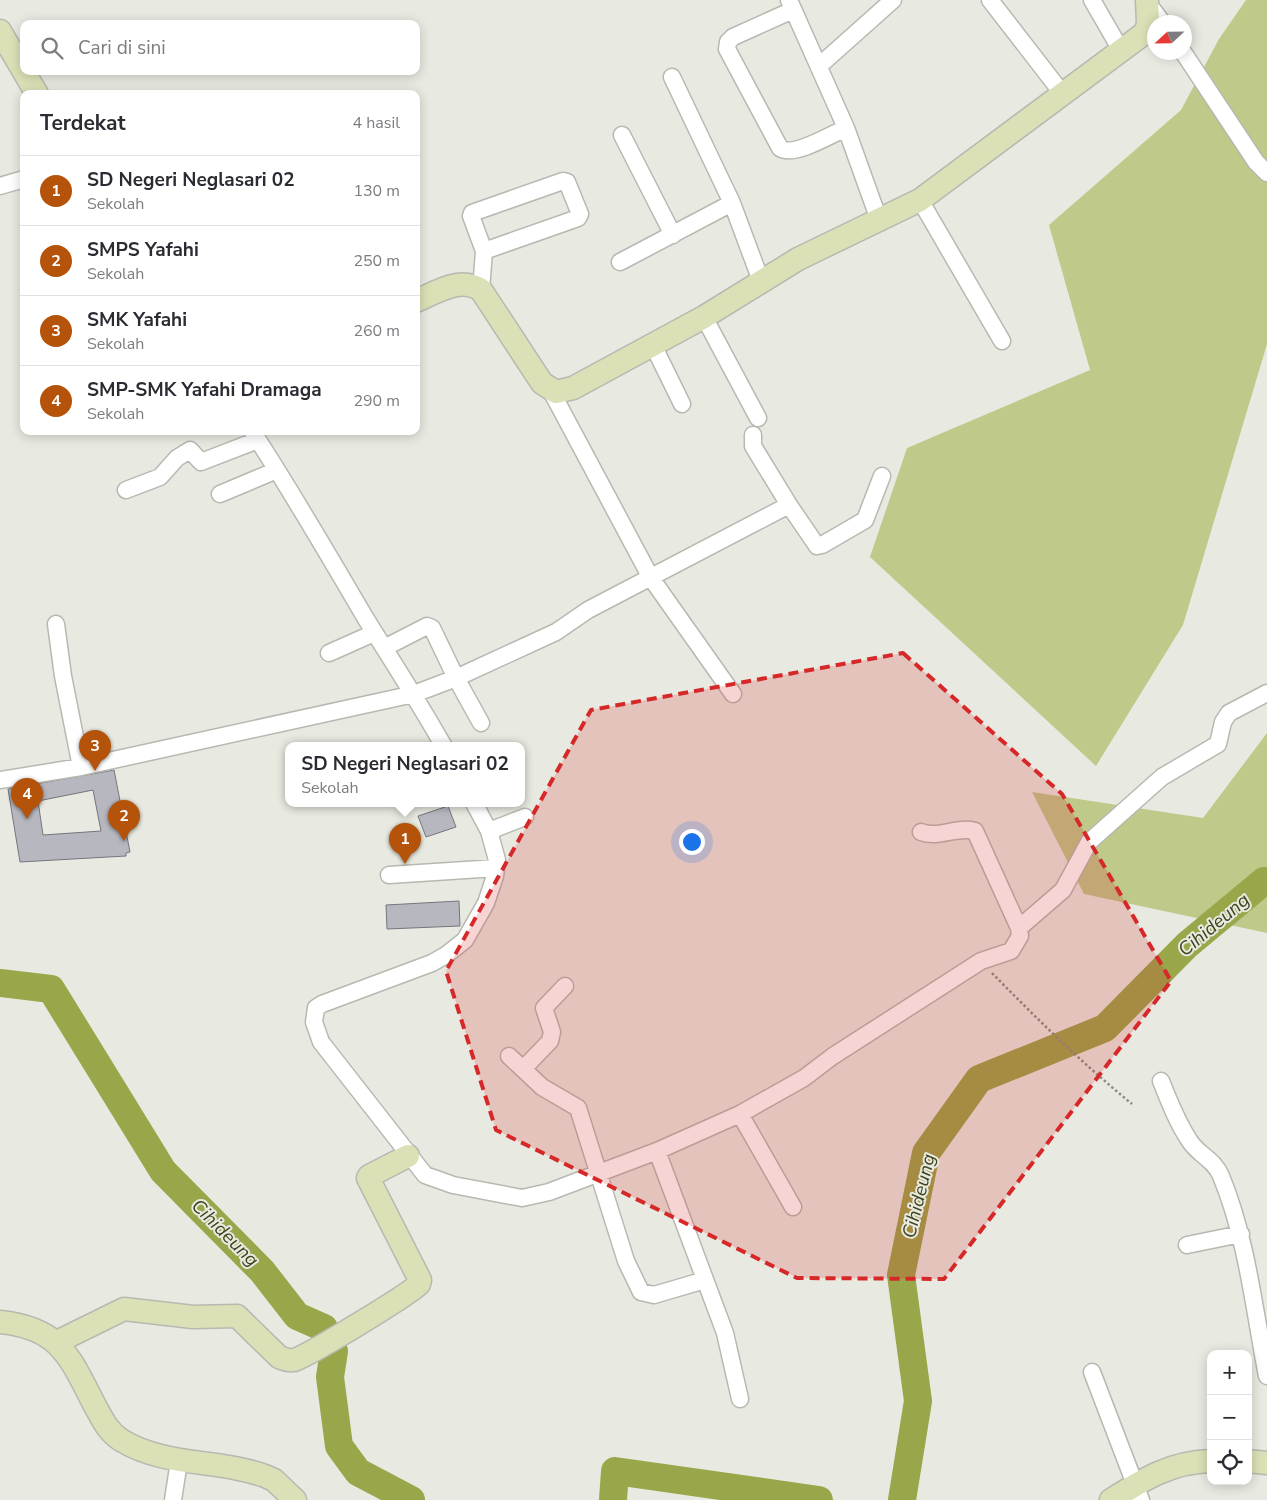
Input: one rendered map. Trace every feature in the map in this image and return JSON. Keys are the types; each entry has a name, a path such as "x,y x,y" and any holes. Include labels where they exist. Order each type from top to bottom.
{"street":[{"path":"819,66 893,0"},
{"path":"990,0 1062,93"},
{"path":"1092,0 1122,52"},
{"path":"420,299 463,283 481,290 542,383 556,392 573,388 704,317 761,281 819,248 920,200 1062,93 1122,52 1148,28 1147,1"},
{"path":"1147,1 1157,15"},
{"path":"846,128 794,151 784,151 780,148 728,49 728,42 733,37 791,5 846,128 879,220"},
{"path":"0,31 20,64"},
{"path":"1188,60 1256,162 1267,173"},
{"path":"26,75 35,90"},
{"path":"672,77 732,203 761,281"},
{"path":"622,136 673,235"},
{"path":"0,186 20,180"},
{"path":"481,290 484,251 470,216 472,213 563,181 566,182 580,214 578,218 484,251"},
{"path":"920,200 1002,341"},
{"path":"620,262 732,203"},
{"path":"704,317 758,418"},
{"path":"653,345 682,404"},
{"path":"550,389 651,578 734,694"},
{"path":"752,435 753,446 788,505 815,544 820,546 865,520 882,476"},
{"path":"126,490 160,477 177,458 190,450 200,462 255,436 374,633 414,694 440,742"},
{"path":"220,494 277,470"},
{"path":"0,780 81,767 414,694 456,678 556,632 583,612 788,505"},
{"path":"56,624 63,676 81,767"},
{"path":"384,648 430,626 481,723"},
{"path":"328,653 374,633"},
{"path":"1019,928 1063,890 1090,842 1162,777 1218,744 1223,722 1228,713 1267,693"},
{"path":"476,807 489,831 494,846 496,868 492,889 472,930 456,948 432,963 322,1004 316,1008 314,1015 315,1031 321,1042 408,1156 425,1175 438,1181 470,1189 522,1198 549,1192 657,1151 740,1114 804,1078 834,1056 980,961 1011,951 1020,936 1019,928 975,831 962,830 934,835 921,832"},
{"path":"489,831 525,817"},
{"path":"389,875 496,868"},
{"path":"523,1069 550,1041 552,1032 544,1008 565,986"},
{"path":"509,1056 542,1087 578,1108 626,1261 641,1292 654,1295 705,1280"},
{"path":"1161,1081 1188,1140 1195,1149 1215,1164 1241,1234 1267,1376"},
{"path":"740,1114 793,1207"},
{"path":"657,1151 725,1333 740,1399"},
{"path":"56,1342 114,1313 131,1309 193,1317 237,1316 279,1357 294,1360 356,1325 419,1284 420,1280 368,1178 408,1156"},
{"path":"1187,1245 1241,1234"},
{"path":"0,1322 24,1324 46,1334 56,1342 77,1370 110,1432 136,1448 179,1460 256,1472 274,1480 295,1500"},
{"path":"1092,1372 1138,1493"},
{"path":"173,1500 179,1460"},
{"path":"1112,1500 1138,1493 1174,1465 1207,1461"},
{"path":"1252,1462 1267,1463"}],"path":[{"path":"980,961 1053,1035 1094,1073 1132,1104"}],"highlighted area":[{"path":"903,653 1062,794 1171,981 944,1279 797,1278 496,1130 446,971 591,710"}],"green space":[{"path":"1246,0 1267,0 1267,344 1183,625 1096,766 870,557 907,448 1090,370 1049,225 1181,110 1219,39"},
{"path":"1267,733 1267,933 1084,894 1032,792 1203,818"}],"building":[{"path":"114,770 130,852 126,853 126,856 20,862 8,789","holes":["93,790 101,831 43,835 38,801"]},
{"path":"448,807 456,827 426,837 418,816"},
{"path":"459,901 460,926 387,929 386,905"}],"waterway":[{"name":"Cihideung","path":"902,1500 918,1401 901,1275 926,1153 979,1079 1105,1028 1187,945 1264,881 1267,881"},
{"name":"Cihideung","path":"0,983 51,989 163,1171 262,1271 297,1316 324,1328 334,1351 330,1377 339,1446 358,1472 411,1500"},
{"name":"Cihideung","path":"613,1500 615,1471 819,1500"}],"place":[{"name":"SMK Yafahi","path":"95,771"},
{"name":"SMP-SMK Yafahi Dramaga","path":"27,819"},
{"name":"SMPS Yafahi","path":"124,841"},
{"name":"SD Negeri Neglasari 02","path":"405,864"}]}
